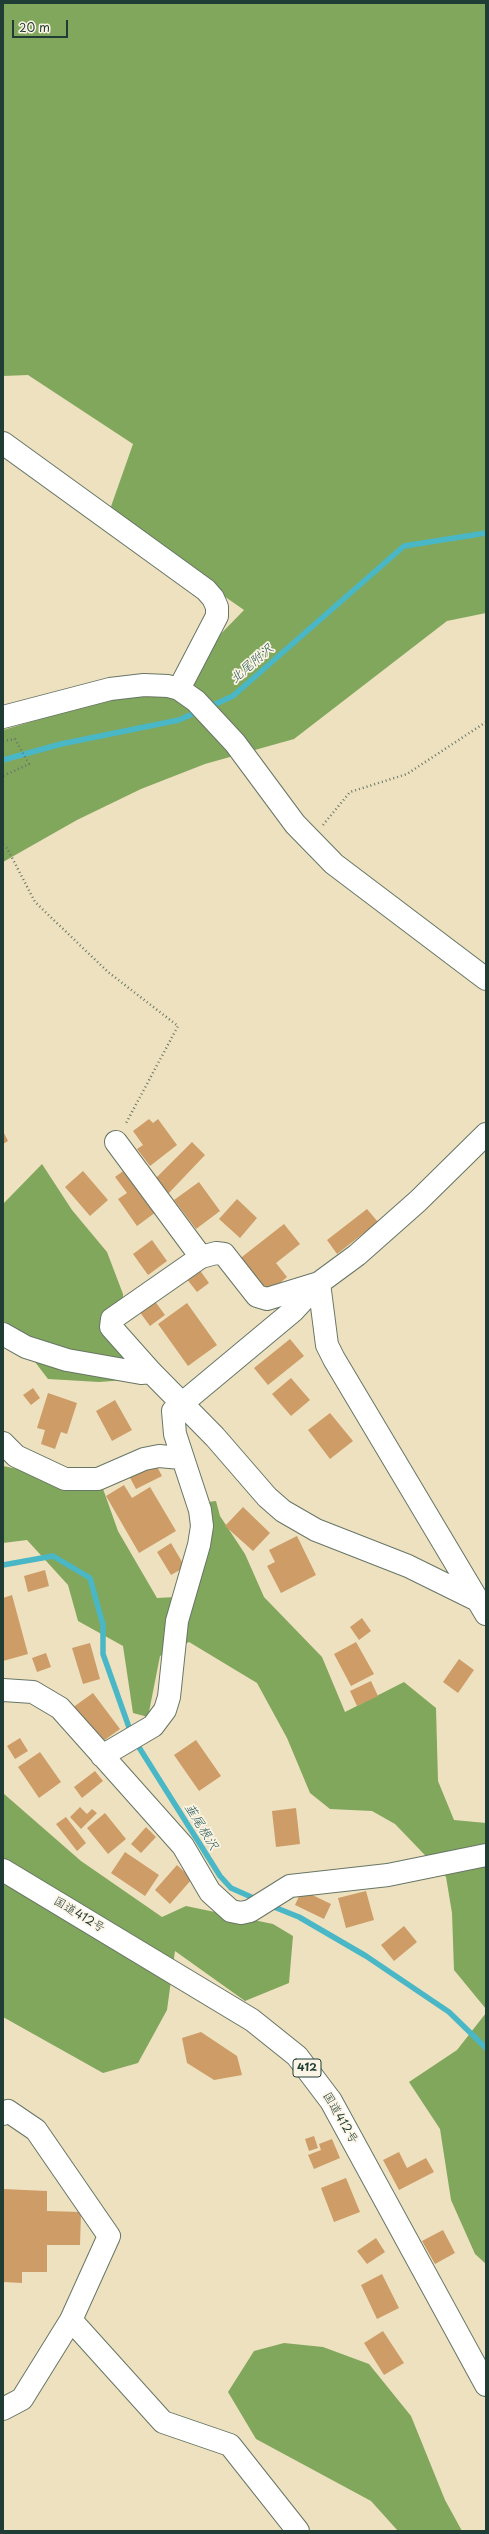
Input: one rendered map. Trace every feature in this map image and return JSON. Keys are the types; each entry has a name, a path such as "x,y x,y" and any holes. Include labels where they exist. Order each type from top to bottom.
{"main road":[{"path":"3,443 206,590 213,598 217,607 217,616 188,695"},
{"path":"3,717 110,689 144,685 168,686 188,695 235,743 260,778 310,842 334,864 486,979"},
{"path":"111,1752 145,1732 159,1719 169,1697 177,1621 199,1545 202,1526 200,1510 175,1434 173,1410 180,1402 294,1311 319,1283 357,1255 418,1201 486,1134"},
{"path":"116,1142 201,1257"},
{"path":"319,1283 267,1299 258,1296 224,1254 216,1253 201,1257 112,1319 111,1327 151,1372 215,1436 267,1496 294,1518 316,1530 408,1566 482,1607"},
{"path":"319,1283 327,1345 334,1359 482,1607"},
{"path":"3,1334 26,1347 67,1360 141,1373 151,1372"},
{"path":"3,1443 16,1456 44,1470 65,1478 78,1480 106,1477 144,1459 159,1456 182,1458"},
{"path":"3,1690 33,1692 49,1700 111,1752 183,1846 210,1892 221,1904 231,1911 241,1913 250,1911 279,1891 290,1886 388,1875 486,1855"},
{"name":"国道412号","path":"3,1870 252,2020 297,2056 332,2101 486,2385"},
{"path":"3,2114 8,2111 36,2130 109,2236 71,2320 22,2399 3,2409"},
{"path":"71,2320 162,2422 230,2444 298,2531"}],"path":[{"path":"310,842 350,792 407,774 486,722"},
{"path":"3,741 15,739 29,764 3,776"},
{"path":"3,845 7,848 35,902 108,972 178,1026 116,1142"}],"green space":[{"path":"3,3 486,3 486,613 447,621 294,739 205,764 141,789 77,820 3,862 3,730 177,679 244,610 108,515 133,444 28,375 3,376"},
{"path":"42,1164 72,1210 107,1252 123,1294 125,1380 99,1382 48,1379 3,1320 3,1204"},
{"path":"3,1466 102,1486 118,1531 157,1598 194,1596 208,1502 216,1501 220,1516 245,1554 264,1597 322,1657 345,1712 404,1682 436,1708 438,1781 454,1820 486,1823 486,2009 454,1970 452,1913 446,1877 395,1824 372,1811 330,1809 310,1793 287,1738 257,1683 189,1642 160,1656 148,1717 133,1713 123,1646 78,1621 68,1585 27,1540 3,1543"},
{"path":"3,1793 81,1861 162,1917 186,1906 273,1924 293,1936 289,1983 245,2001 175,1951 167,2010 138,2063 103,2073 3,2017"},
{"path":"486,2013 486,2264 475,2254 451,2200 440,2129 409,2082 457,2050"},
{"path":"284,2343 323,2347 369,2364 411,2416 445,2500 462,2531 398,2531 371,2501 256,2439 228,2392 254,2351"}],"building":[{"path":"149,1119 153,1123 158,1119 177,1145 150,1166 137,1149 143,1145 133,1131"},
{"path":"3,1131 8,1141 3,1144"},
{"path":"192,1142 205,1155 167,1195 153,1181"},
{"path":"126,1169 156,1212 137,1226 118,1199 127,1193 115,1177"},
{"path":"83,1171 108,1200 90,1216 65,1187"},
{"path":"199,1182 220,1211 196,1229 174,1200"},
{"path":"237,1199 257,1218 240,1238 219,1219"},
{"path":"367,1209 378,1222 337,1254 327,1240"},
{"path":"284,1224 300,1244 276,1263 287,1277 266,1295 238,1260"},
{"path":"152,1240 167,1261 148,1275 133,1254"},
{"path":"199,1269 209,1283 197,1292 186,1278"},
{"path":"154,1300 165,1315 150,1326 139,1311"},
{"path":"187,1303 217,1345 188,1366 158,1324"},
{"path":"290,1339 304,1356 268,1385 254,1368"},
{"path":"291,1378 310,1400 291,1416 272,1394"},
{"path":"33,1388 40,1398 31,1405 23,1395"},
{"path":"48,1393 77,1403 67,1434 61,1432 55,1449 41,1444 45,1430 37,1428"},
{"path":"115,1400 132,1430 112,1441 96,1411"},
{"path":"330,1413 353,1441 330,1459 308,1430"},
{"path":"154,1461 162,1476 136,1489 128,1474"},
{"path":"124,1485 132,1498 150,1487 176,1531 139,1553 106,1496"},
{"path":"243,1507 270,1533 253,1551 225,1526"},
{"path":"297,1536 316,1575 281,1593 267,1566 275,1562 269,1550"},
{"path":"171,1543 185,1567 171,1575 157,1552"},
{"path":"45,1570 49,1586 28,1592 24,1576"},
{"path":"12,1595 28,1654 3,1661 3,1598"},
{"path":"362,1618 371,1631 359,1640 350,1627"},
{"path":"356,1642 374,1674 351,1686 334,1654"},
{"path":"90,1643 100,1679 83,1684 72,1648"},
{"path":"46,1653 51,1667 37,1672 32,1658"},
{"path":"459,1659 474,1670 458,1693 443,1682"},
{"path":"371,1681 378,1696 357,1706 350,1691"},
{"path":"93,1693 120,1729 99,1744 72,1708"},
{"path":"20,1738 28,1751 15,1759 7,1746"},
{"path":"196,1740 221,1776 199,1791 174,1755"},
{"path":"40,1752 61,1782 39,1798 18,1767"},
{"path":"95,1771 103,1781 82,1798 74,1787"},
{"path":"80,1807 87,1814 92,1809 97,1813 81,1829 70,1817"},
{"path":"296,1808 300,1844 276,1847 272,1811"},
{"path":"105,1813 126,1839 108,1854 87,1828"},
{"path":"66,1817 86,1843 77,1851 56,1824"},
{"path":"146,1827 156,1837 141,1853 131,1844"},
{"path":"125,1852 159,1875 145,1896 111,1873"},
{"path":"177,1865 192,1879 170,1904 155,1890"},
{"path":"302,1890 331,1904 324,1919 295,1905"},
{"path":"366,1891 374,1920 346,1928 338,1898"},
{"path":"404,1926 417,1942 394,1961 381,1945"},
{"path":"201,2032 237,2056 242,2075 214,2080 187,2063 182,2038"},
{"path":"314,2136 318,2148 309,2151 305,2139"},
{"path":"332,2139 340,2158 314,2169 308,2155 321,2150 319,2144"},
{"path":"399,2152 407,2168 426,2158 434,2172 399,2190 383,2160"},
{"path":"346,2178 360,2212 334,2222 321,2188"},
{"path":"3,2189 47,2191 47,2211 81,2212 80,2245 47,2245 47,2272 22,2272 22,2283 3,2282"},
{"path":"443,2230 455,2253 435,2264 422,2241"},
{"path":"376,2238 385,2252 367,2264 357,2251"},
{"path":"382,2274 399,2308 377,2319 361,2285"},
{"path":"383,2331 404,2363 384,2375 364,2343"}],"waterway":[{"name":"北尾附沢","path":"209,707 233,696 404,546 486,533"},
{"name":"北尾附沢","path":"3,760 61,744 179,720 199,711"},
{"name":"韮尾根沢","path":"3,1565 53,1556 90,1578 103,1625 103,1654 131,1733"},
{"name":"韮尾根沢","path":"135,1741 220,1876 231,1888 258,1900"},
{"name":"韮尾根沢","path":"269,1905 299,1917 366,1956 449,2012 486,2048"}]}
